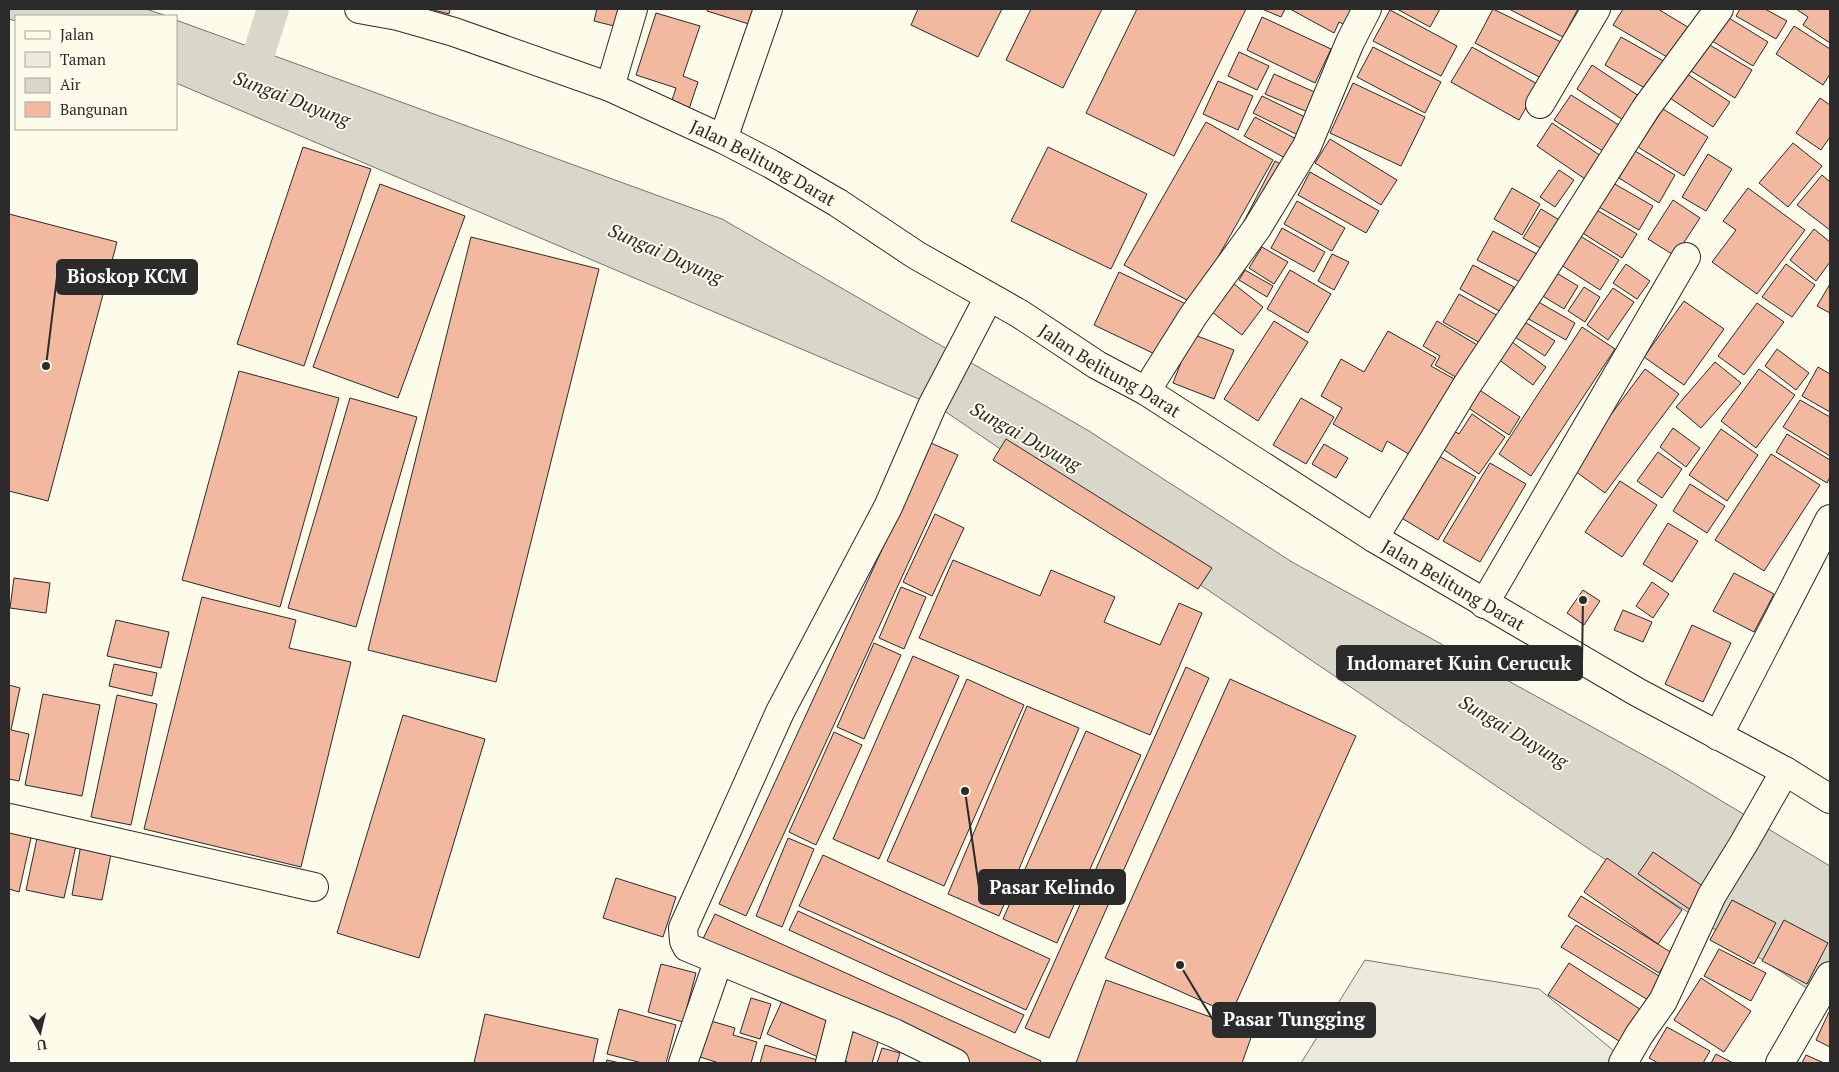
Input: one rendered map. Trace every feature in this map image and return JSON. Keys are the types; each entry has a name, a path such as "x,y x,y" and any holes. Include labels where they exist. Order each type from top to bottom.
{"street":[{"name":"Jalan Belitung Darat","path":"359,9 398,16 454,32 610,87 723,139 838,203 916,255 989,297 1098,365 1146,391 1374,538 1484,604 1636,692 1785,772 1830,799"},
{"path":"610,87 633,9"},
{"path":"723,139 768,9"},
{"path":"1146,391 1193,316 1257,228 1307,146 1350,42 1367,9"},
{"path":"1540,104 1596,9"},
{"path":"1374,538 1467,385 1533,286 1646,108 1719,9"},
{"path":"1484,604 1686,257"},
{"path":"955,1063 843,1012 718,962 687,947 684,941 683,928 780,712 888,507 932,406 989,297"},
{"path":"1718,736 1830,519"},
{"path":"1623,1063 1639,1035 1663,1001 1712,895 1785,772"},
{"path":"9,818 314,887"},
{"path":"683,1063 718,962"},
{"path":"1780,1063 1824,988"},
{"path":"830,1063 843,1012"}],"green space":[{"path":"1365,960 1539,989 1626,1061 1623,1063 1301,1063"}],"water":[{"path":"9,9 146,9 164,15 15,15 15,21 9,19"},
{"name":"Sungai Duyung","path":"178,21 722,219 1089,431 1292,562 1665,767 1830,866 1830,1003 1589,849 940,408 178,84"}],"building":[{"path":"430,9 450,9 449,14"},
{"path":"597,9 627,9 622,28 594,21"},
{"path":"708,9 757,9 752,25 707,11"},
{"path":"918,9 1002,9 978,57 911,25"},
{"path":"1031,9 1102,9 1063,88 1006,60"},
{"path":"1137,9 1246,9 1174,156 1086,113"},
{"path":"1262,9 1285,9 1281,17"},
{"path":"1290,9 1356,9 1347,26 1339,22 1334,33"},
{"path":"1397,9 1440,9 1430,27"},
{"path":"1493,9 1563,43 1543,79 1475,43"},
{"path":"1509,9 1578,9 1563,37"},
{"path":"1623,9 1658,9 1691,29 1672,60 1613,25"},
{"path":"1740,9 1765,9 1787,21 1776,39 1736,16"},
{"path":"1796,9 1830,9 1830,43 1803,25 1808,17"},
{"path":"1390,10 1457,46 1441,76 1373,41"},
{"path":"656,13 700,26 683,76 698,82 689,109 671,103 676,88 636,75"},
{"path":"1724,15 1768,42 1753,66 1709,39"},
{"path":"1262,17 1331,49 1315,83 1247,50"},
{"path":"1794,26 1830,49 1830,74 1823,85 1776,54"},
{"path":"1621,37 1667,63 1650,91 1605,65"},
{"path":"1708,44 1752,70 1735,98 1691,71"},
{"path":"1373,47 1441,82 1425,113 1357,77"},
{"path":"1472,47 1539,85 1519,120 1451,82"},
{"path":"1239,52 1269,66 1257,90 1228,76"},
{"path":"1592,65 1642,98 1626,122 1577,89"},
{"path":"1274,74 1319,94 1310,113 1265,94"},
{"path":"1687,74 1730,102 1713,127 1670,98"},
{"path":"1218,81 1253,96 1238,130 1203,114"},
{"path":"1353,83 1425,117 1401,166 1330,133"},
{"path":"1571,95 1622,127 1606,153 1554,120"},
{"path":"1262,96 1307,118 1298,135 1253,113"},
{"path":"1820,98 1830,105 1830,137 1821,150 1796,133"},
{"path":"1663,109 1708,137 1684,176 1638,147"},
{"path":"1255,117 1300,141 1289,160 1244,136"},
{"path":"1206,122 1273,160 1192,303 1124,265"},
{"path":"1552,123 1601,156 1585,179 1537,146"},
{"path":"1330,139 1397,180 1381,205 1315,163"},
{"path":"1793,143 1822,166 1788,207 1759,183"},
{"path":"303,147 371,169 304,366 237,344"},
{"path":"1048,147 1147,194 1111,269 1011,221"},
{"path":"1635,151 1675,175 1659,203 1619,178"},
{"path":"1708,154 1732,169 1706,211 1682,197"},
{"path":"1275,161 1286,167 1240,229"},
{"path":"1559,170 1574,180 1555,207 1540,197"},
{"path":"1310,172 1379,211 1366,233 1298,195"},
{"path":"1822,175 1830,182 1830,230 1797,205"},
{"path":"1613,183 1653,206 1639,230 1599,207"},
{"path":"380,184 465,216 398,398 313,367"},
{"path":"1512,188 1540,204 1522,235 1494,219"},
{"path":"1748,188 1805,230 1757,294 1712,262 1736,230 1723,221"},
{"path":"1673,200 1700,218 1675,256 1648,239"},
{"path":"1297,201 1345,228 1332,251 1284,224"},
{"path":"1541,209 1561,221 1544,250 1523,238"},
{"path":"1595,209 1637,234 1622,258 1581,232"},
{"path":"9,214 117,242 48,501 9,491"},
{"path":"1282,228 1325,252 1314,272 1271,248"},
{"path":"1814,229 1830,242 1830,262 1816,281 1790,260"},
{"path":"1493,231 1539,255 1524,284 1477,260"},
{"path":"1577,234 1619,260 1600,290 1558,263"},
{"path":"471,237 599,269 496,682 368,650"},
{"path":"1262,247 1288,262 1274,284 1249,268"},
{"path":"1332,254 1349,262 1334,290 1318,281"},
{"path":"1626,264 1650,281 1637,299 1613,283"},
{"path":"1786,264 1815,285 1792,317 1762,297"},
{"path":"1473,265 1514,287 1501,312 1460,289"},
{"path":"1245,270 1273,286 1267,297 1239,280"},
{"path":"1290,270 1331,294 1308,333 1267,309"},
{"path":"1119,272 1186,304 1161,357 1094,325"},
{"path":"1555,272 1578,286 1564,309 1541,295"},
{"path":"1234,284 1263,307 1242,335 1212,312"},
{"path":"1830,284 1830,313 1817,306"},
{"path":"1584,287 1600,297 1585,322 1568,311"},
{"path":"1613,288 1634,302 1608,340 1587,325"},
{"path":"1459,294 1498,316 1482,344 1443,322"},
{"path":"1535,300 1575,323 1566,340 1525,317"},
{"path":"1684,301 1724,329 1684,385 1644,357"},
{"path":"1757,303 1784,322 1744,375 1718,356"},
{"path":"1520,319 1555,341 1545,356 1510,334"},
{"path":"1274,321 1308,342 1258,421 1224,399"},
{"path":"1437,321 1479,346 1459,379 1435,365 1440,356 1423,346"},
{"path":"1582,327 1615,349 1531,476 1499,454"},
{"path":"1388,331 1436,358 1431,366 1456,380 1412,456 1387,441 1382,452 1333,424 1342,408 1321,396 1341,359 1364,372"},
{"path":"1192,334 1234,350 1214,399 1173,383"},
{"path":"1512,342 1546,367 1533,385 1498,359"},
{"path":"1777,349 1809,373 1796,390 1765,366"},
{"path":"1715,362 1741,383 1701,428 1676,407"},
{"path":"1818,367 1830,374 1830,412 1802,396"},
{"path":"1645,369 1679,394 1605,493 1571,468"},
{"path":"1759,369 1795,395 1756,448 1721,421"},
{"path":"239,371 339,398 280,607 182,580"},
{"path":"1478,389 1520,417 1509,435 1467,407"},
{"path":"350,398 417,417 356,627 288,608"},
{"path":"1301,398 1334,417 1306,464 1273,445"},
{"path":"1800,400 1830,417 1830,456 1783,427"},
{"path":"1472,414 1505,437 1479,474 1437,445 1449,428 1459,434"},
{"path":"1673,428 1700,448 1686,467 1660,447"},
{"path":"1721,429 1758,455 1727,501 1689,475"},
{"path":"1787,434 1830,460 1830,477 1827,483 1776,452"},
{"path":"1006,439 1212,568 1198,589 993,460"},
{"path":"931,443 958,455 746,916 719,904"},
{"path":"1324,444 1348,458 1336,478 1312,464"},
{"path":"1658,452 1682,469 1662,498 1637,481"},
{"path":"1771,454 1820,485 1764,571 1715,540"},
{"path":"1437,455 1476,477 1438,540 1400,517"},
{"path":"1490,463 1526,484 1480,562 1443,541"},
{"path":"1620,481 1657,505 1622,557 1585,532"},
{"path":"1690,484 1725,506 1707,533 1673,511"},
{"path":"935,514 964,528 932,596 903,582"},
{"path":"1668,523 1698,541 1672,582 1643,564"},
{"path":"953,560 1040,596 1051,570 1115,597 1104,622 1160,645 1179,603 1202,613 1150,735 919,638"},
{"path":"1734,573 1774,594 1754,632 1713,611"},
{"path":"14,578 50,583 46,613 10,608"},
{"path":"1652,582 1669,594 1653,618 1636,606"},
{"path":"901,587 926,597 904,649 879,638"},
{"path":"1583,590 1600,601 1584,625 1567,613"},
{"path":"202,597 296,620 289,648 351,662 301,867 144,829"},
{"path":"1623,610 1652,622 1643,642 1614,630"},
{"path":"116,620 169,632 161,668 107,656"},
{"path":"1692,625 1731,643 1703,702 1665,684"},
{"path":"874,643 901,655 864,739 837,727"},
{"path":"913,656 959,676 879,859 833,839"},
{"path":"114,664 157,673 152,696 109,686"},
{"path":"1186,667 1209,678 1049,1038 1025,1028"},
{"path":"967,679 1024,705 944,886 887,861"},
{"path":"1230,679 1356,736 1231,1014 1105,958"},
{"path":"9,685 20,688 11,730 29,734 19,781 9,779"},
{"path":"43,694 100,705 82,796 25,785"},
{"path":"117,695 157,704 131,825 91,817"},
{"path":"1027,706 1079,728 999,916 948,894"},
{"path":"403,715 485,739 419,958 337,933"},
{"path":"1086,731 1141,755 1057,943 1003,919"},
{"path":"834,732 862,745 816,845 789,832"},
{"path":"9,823 33,829 19,892 9,889"},
{"path":"39,829 78,837 64,898 26,890"},
{"path":"788,838 814,849 782,927 756,916"},
{"path":"82,839 113,844 102,900 72,895"},
{"path":"1653,852 1710,891 1695,913 1638,874"},
{"path":"823,855 1050,959 1026,1010 799,906"},
{"path":"1607,858 1682,910 1658,944 1584,892"},
{"path":"616,878 676,897 663,937 603,918"},
{"path":"1581,896 1672,953 1659,973 1568,916"},
{"path":"1732,900 1776,923 1754,964 1710,940"},
{"path":"798,911 1024,1015 1015,1033 789,930"},
{"path":"715,914 1041,1061 1040,1063 970,1063 701,943"},
{"path":"1784,920 1828,943 1807,984 1762,961"},
{"path":"1576,925 1672,984 1658,1006 1561,947"},
{"path":"1719,949 1766,973 1751,1001 1704,976"},
{"path":"1569,963 1649,1015 1628,1047 1548,995"},
{"path":"661,964 696,973 683,1022 648,1012"},
{"path":"1701,978 1751,1011 1724,1052 1674,1020"},
{"path":"1106,980 1253,1032 1242,1063 1076,1063"},
{"path":"751,998 771,1004 760,1039 740,1033"},
{"path":"783,999 834,1022 818,1057 767,1034"},
{"path":"619,1009 676,1025 666,1063 642,1063 607,1054"},
{"path":"1830,1013 1830,1047 1816,1040"},
{"path":"485,1014 598,1039 593,1063 474,1063"},
{"path":"711,1021 735,1028 733,1035 757,1042 751,1063 719,1063 700,1057"},
{"path":"1667,1027 1710,1051 1703,1063 1658,1063 1649,1058"},
{"path":"851,1030 879,1039 872,1063 850,1063 841,1060"},
{"path":"765,1045 821,1061 820,1063 760,1063"},
{"path":"882,1048 900,1053 897,1063 877,1063"},
{"path":"1716,1054 1733,1063 1711,1063"},
{"path":"1806,1055 1824,1063 1802,1063"},
{"path":"607,1060 620,1063 606,1063"}],"waterway":[{"name":"Sungai Duyung","path":"250,81 273,9"}],"place":[{"name":"Bioskop KCM","path":"46,366"},
{"name":"Indomaret Kuin Cerucuk","path":"1583,600"},
{"name":"Pasar Kelindo","path":"965,791"},
{"name":"Pasar Tungging","path":"1180,965"}]}
